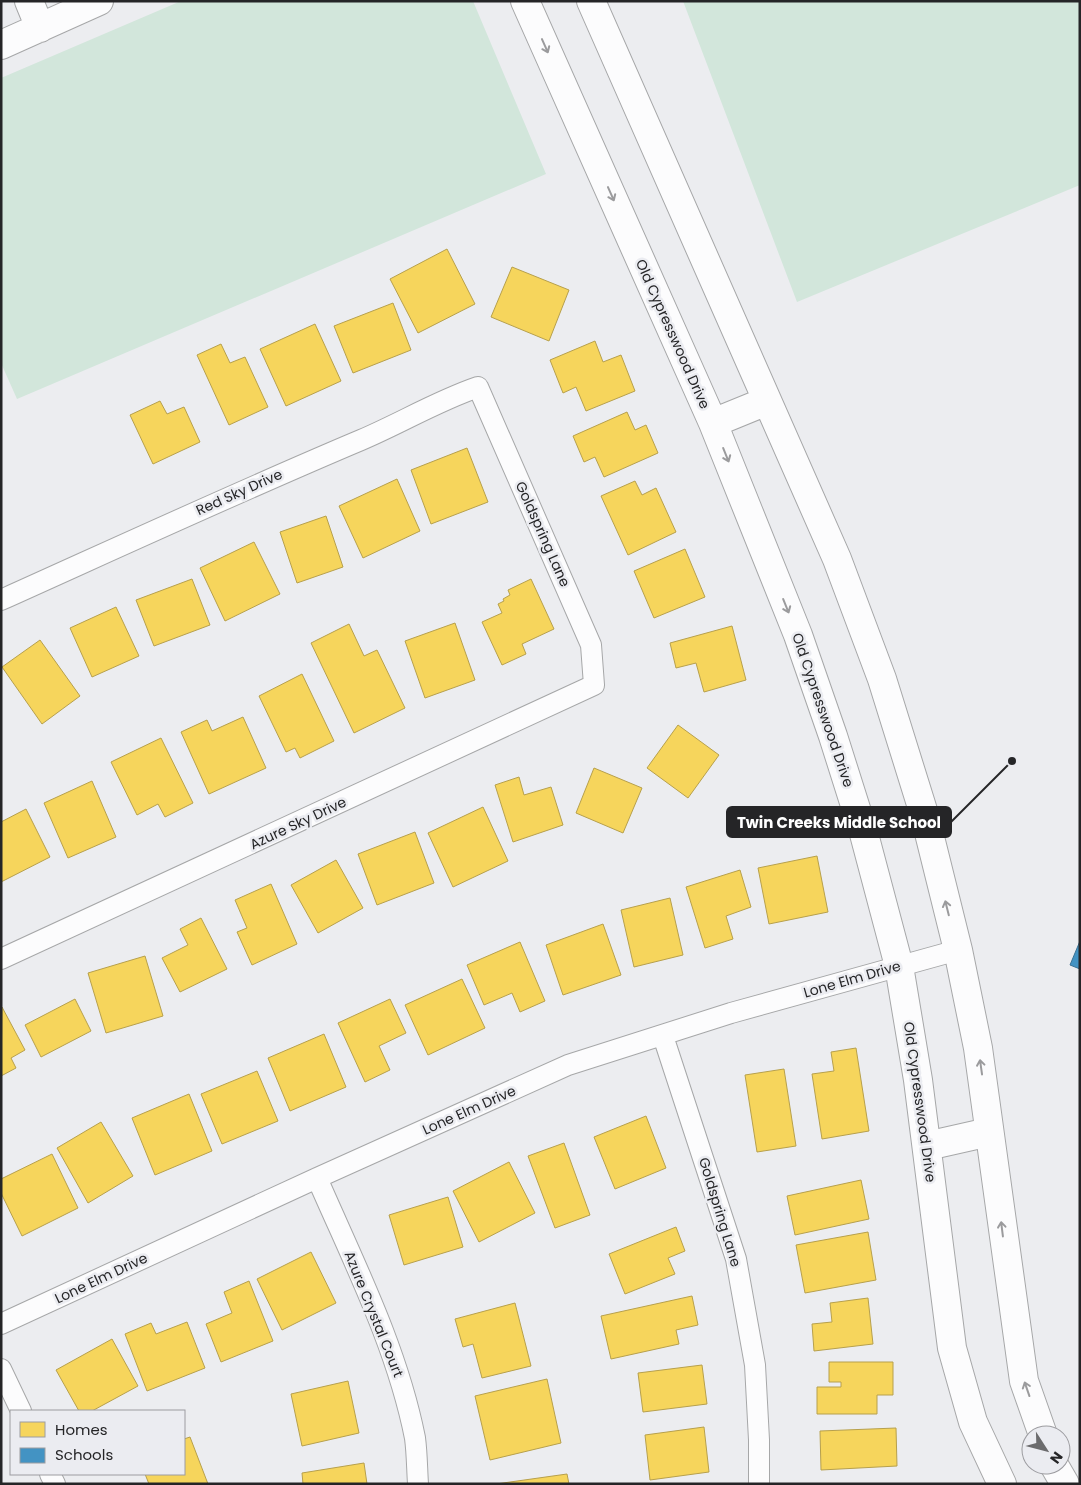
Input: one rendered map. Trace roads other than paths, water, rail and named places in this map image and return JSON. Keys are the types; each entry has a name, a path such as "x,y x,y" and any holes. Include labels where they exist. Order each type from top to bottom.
{"street":[{"path":"29,1 40,28"},
{"path":"1,45 99,1"},
{"name":"Old Cypresswood Drive","path":"525,1 712,423 798,635 834,736 864,834 899,966 918,1080 952,1348 973,1422 1002,1484"},
{"path":"591,1 837,558 882,679 925,817 958,950 978,1048 1024,1381 1039,1425"},
{"name":"Red Sky Drive","path":"1,600 247,488 365,438 451,396 478,387"},
{"name":"Goldspring Lane","path":"478,387 591,645 594,686"},
{"path":"712,423 767,402"},
{"name":"Azure Sky Drive","path":"1,959 594,686"},
{"name":"Lone Elm Drive","path":"1,1324 317,1178 568,1065 664,1036 731,1012 958,950"},
{"name":"Goldspring Lane","path":"664,1036 736,1259 755,1365 759,1484"},
{"path":"926,1146 989,1132"},
{"name":"Azure Crystal Court","path":"317,1178 380,1323 401,1381 415,1440 418,1484"},
{"path":"1,1368 21,1410"}],"place":[{"name":"Twin Creeks Middle School","path":"1012,761"}]}
